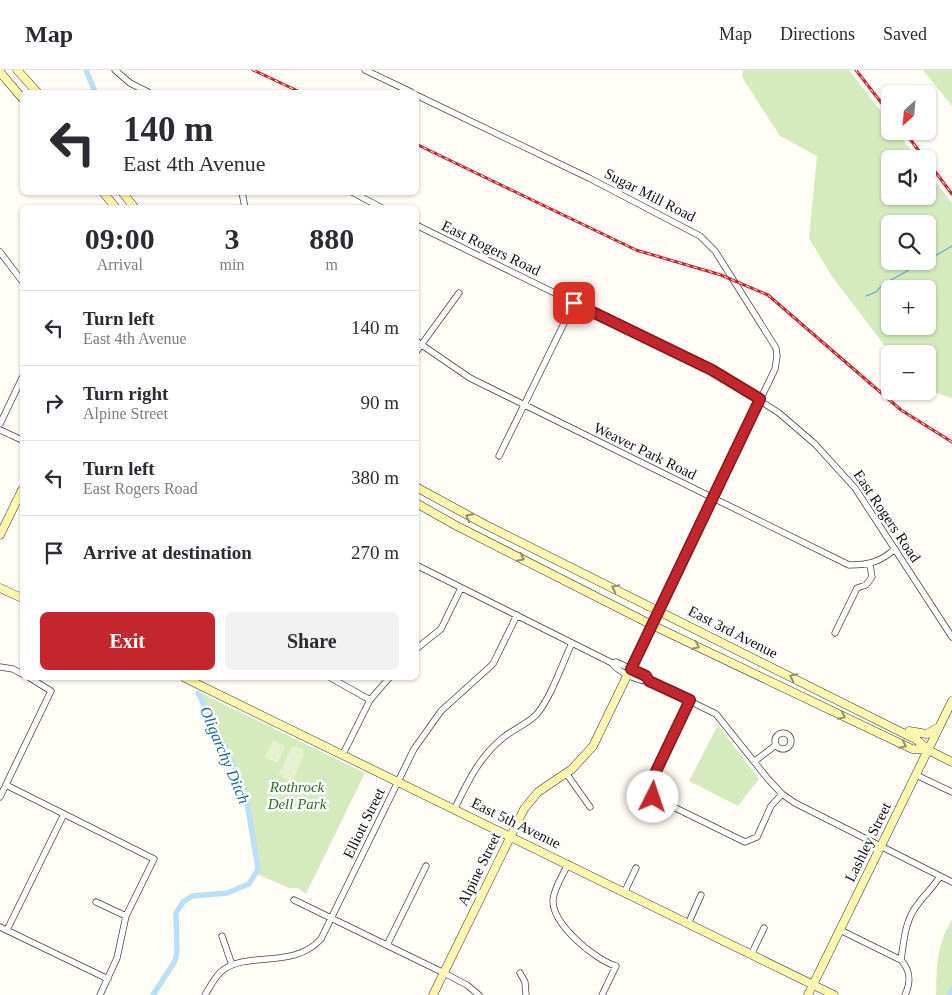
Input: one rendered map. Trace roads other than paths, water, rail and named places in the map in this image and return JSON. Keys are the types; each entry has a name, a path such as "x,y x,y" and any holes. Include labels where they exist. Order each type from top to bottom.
{"main road":[{"path":"17,70 34,90"},
{"path":"0,72 20,96"},
{"path":"105,195 114,205"},
{"path":"124,195 133,205"},
{"name":"East 3rd Avenue","path":"419,489 484,524 877,719 917,740 928,750 952,762"},
{"path":"0,536 20,494"},
{"name":"East 3rd Avenue","path":"419,505 455,525 652,624 912,750 928,750"},
{"path":"0,588 20,597"},
{"name":"Alpine Street","path":"433,995 511,836 533,797 580,762 593,746 658,610"},
{"name":"East 5th Avenue","path":"189,680 689,922 834,995"},
{"name":"Lashley Street","path":"808,995 952,701"},
{"path":"877,719 917,734 932,732 940,725"}],"street":[{"path":"116,70 130,83 144,90"},
{"path":"364,70 407,90"},
{"name":"Sugar Mill Road","path":"419,96 686,226 706,240 716,251 776,348 775,368 760,399"},
{"path":"358,195 376,205"},
{"name":"East Rogers Road","path":"419,226 712,370 760,399 802,432 842,473 875,516 952,637"},
{"path":"0,252 3,262 20,279"},
{"path":"419,343 459,293"},
{"path":"499,456 574,303"},
{"name":"Weaver Park Road","path":"419,343 470,378 523,405 849,564 870,565"},
{"path":"0,424 20,382"},
{"name":"Alpine Street","path":"658,610 760,399"},
{"path":"0,430 20,439"},
{"path":"834,633 857,588 866,585 872,578 870,565 884,559 895,549"},
{"path":"419,567 612,663 616,662 630,672 646,676 649,681 716,714 782,794 952,882"},
{"path":"419,647 441,629 461,588"},
{"name":"Elliott Street","path":"205,995 217,976 232,966 305,952 321,939 414,749 442,711 493,664 517,615"},
{"path":"454,808 470,775 486,754 506,736 530,720 542,706 572,643"},
{"path":"0,667 13,669 20,673"},
{"path":"0,797 51,690 34,680"},
{"path":"335,680 370,700"},
{"path":"342,754 370,700 387,680"},
{"path":"690,700 650,784 653,797 745,842 756,837 772,806 782,794"},
{"path":"755,761 776,746"},
{"path":"566,773 590,807"},
{"path":"916,775 952,792"},
{"path":"6,785 154,859 126,916 117,958 100,995"},
{"path":"7,930 64,814"},
{"path":"568,864 554,893 554,908 563,925 597,957 616,966 602,995"},
{"path":"387,945 426,866"},
{"path":"625,891 636,868"},
{"path":"901,960 910,917 919,902 934,888 940,876"},
{"path":"689,922 701,894"},
{"path":"294,900 444,972 467,984 479,995"},
{"path":"96,902 126,916"},
{"path":"0,927 108,979"},
{"path":"752,953 764,928"},
{"path":"840,930 901,960 909,973 908,988 905,995"},
{"path":"222,936 232,966"},
{"path":"520,973 525,982 526,995"}],"waterway":[{"name":"Oligarchy Ditch","path":"86,70 94,90"},
{"path":"936,255 952,246"},
{"path":"866,296 876,292 882,285 909,270"},
{"name":"Oligarchy Ditch","path":"153,995 175,961 177,952 176,913 183,902 192,896 227,893 249,884 258,869 246,796 230,757 198,693"},
{"path":"950,995 952,989"}],"railway":[{"path":"253,70 296,90"},
{"path":"856,70 881,102"},
{"path":"911,140 918,150"},
{"path":"419,145 636,250 721,275 768,295 901,410 952,442"},
{"path":"936,173 952,194"}],"park label":[{"name":"Rothrock Dell Park","path":"297,796"}]}
